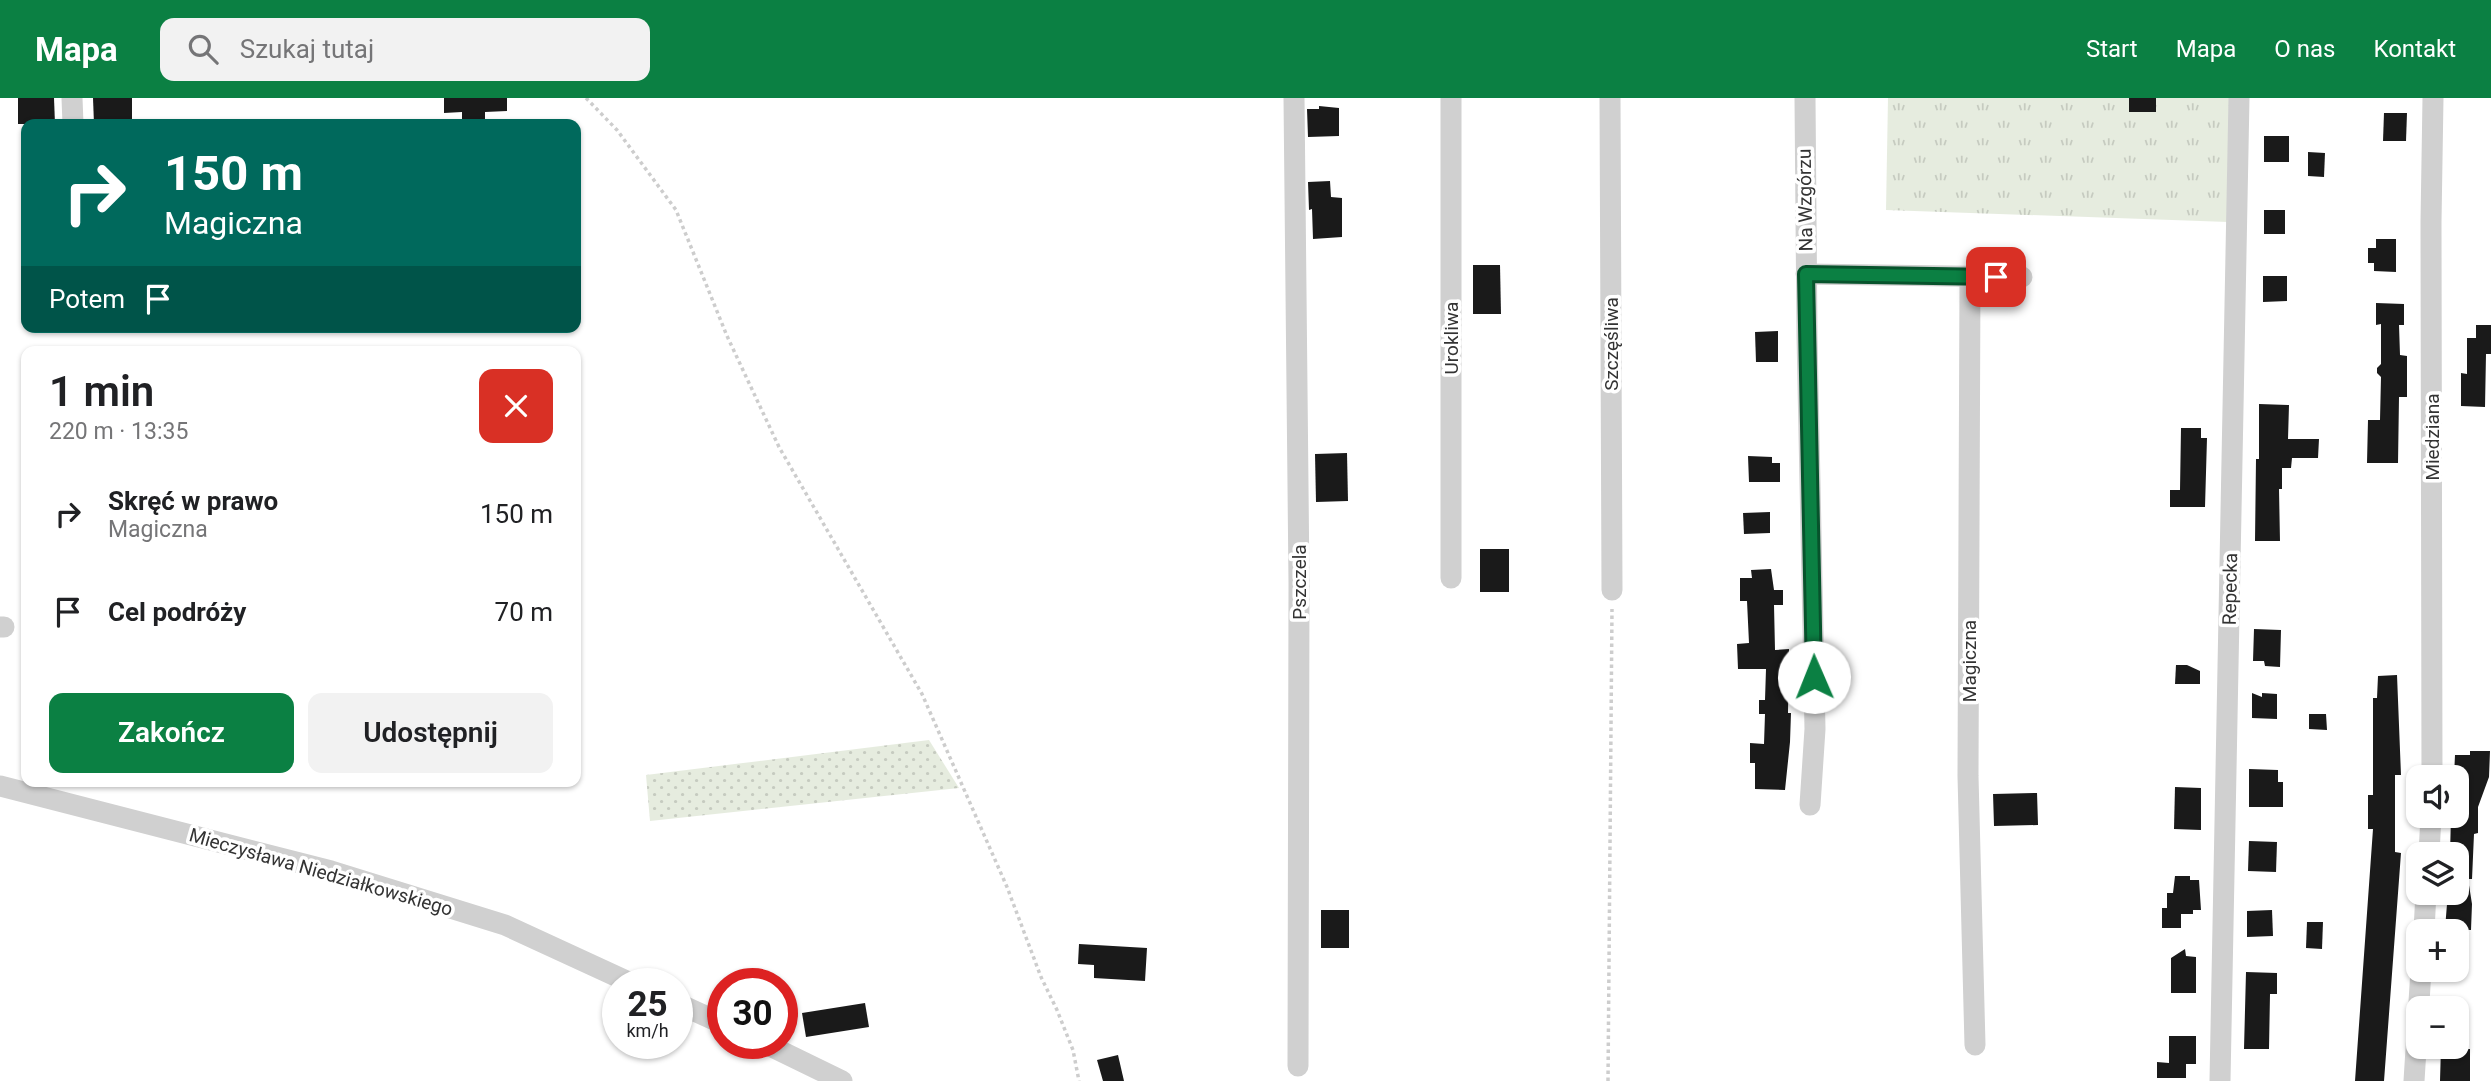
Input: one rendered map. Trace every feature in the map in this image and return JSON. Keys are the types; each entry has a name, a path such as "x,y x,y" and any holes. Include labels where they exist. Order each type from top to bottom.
{"street":[{"path":"72,98 73,119"},
{"name":"Pszczela","path":"1294,98 1299,583 1298,1066"},
{"name":"Urokliwa","path":"1451,98 1451,578"},
{"name":"Szczęśliwa","path":"1611,98 1612,590"},
{"name":"Na Wzgórzu","path":"1805,98 1815,729 1810,805"},
{"name":"Repecka","path":"2220,1081 2239,98"},
{"name":"Miedziana","path":"2432,765 2433,98"},
{"path":"1806,274 2022,277"},
{"name":"Magiczna","path":"1970,276 1968,776 1975,1045"},
{"name":"Mieczysława Niedziałkowskiego","path":"0,786 344,875 505,925 602,970"},
{"path":"2414,1081 2420,982"},
{"path":"797,1059 842,1081"}],"path":[{"path":"586,98 617,130 676,210 727,336 779,447 922,694 1007,887 1041,977 1057,1010 1073,1050 1079,1081"},
{"path":"1608,1081 1612,590"}],"green space":[{"path":"1888,98 2231,98 2228,222 1886,210"},
{"path":"929,740 959,788 650,821 646,775"}],"building":[{"path":"18,98 54,98 55,119 21,119 21,124 18,124"},
{"path":"93,98 132,98 132,119 94,119"},
{"path":"444,98 507,98 507,111 485,112 485,119 462,119 462,112 444,113"},
{"path":"2129,98 2156,98 2156,112 2129,112"},
{"path":"1319,106 1339,108 1339,136 1308,137 1307,109 1319,109"},
{"path":"2384,113 2407,113 2406,141 2383,141"},
{"path":"2264,136 2289,136 2289,162 2264,162"},
{"path":"2308,152 2325,153 2324,177 2308,176"},
{"path":"1330,181 1331,197 1342,198 1342,237 1313,239 1308,182"},
{"path":"2264,210 2285,210 2285,234 2264,234"},
{"path":"2376,239 2396,239 2396,272 2374,271 2374,263 2368,263 2368,248 2376,248"},
{"path":"1473,265 1500,265 1501,314 1473,314"},
{"path":"2263,276 2287,276 2287,301 2263,302"},
{"path":"2376,303 2404,304 2404,325 2399,325 2400,355 2407,356 2407,397 2399,397 2398,463 2367,463 2368,420 2380,420 2381,377 2377,368 2381,364 2381,324 2376,325"},
{"path":"2476,325 2491,325 2491,354 2486,354 2485,407 2461,406 2461,373 2467,374 2467,338 2476,338"},
{"path":"1778,331 1778,362 1756,362 1755,332"},
{"path":"2259,404 2289,405 2288,439 2319,439 2318,458 2292,458 2291,468 2282,468 2282,489 2279,489 2280,541 2255,541"},
{"path":"2181,428 2201,428 2201,438 2207,438 2205,507 2170,507 2170,490 2180,490"},
{"path":"1347,453 1348,501 1316,502 1315,454"},
{"path":"1748,456 1772,457 1772,463 1780,463 1780,482 1749,482"},
{"path":"1770,512 1770,533 1744,534 1743,513"},
{"path":"1480,549 1509,549 1509,592 1480,592"},
{"path":"1771,569 1774,590 1783,590 1783,605 1774,605 1775,650 1789,649 1788,713 1791,713 1785,790 1755,789 1755,763 1750,763 1750,743 1764,744 1765,714 1759,714 1759,700 1765,700 1766,669 1738,669 1737,644 1749,643 1747,601 1740,601 1740,578 1752,578 1751,570"},
{"path":"2254,629 2281,630 2280,667 2265,666 2264,661 2253,661"},
{"path":"2176,665 2187,665 2200,671 2200,684 2175,684"},
{"path":"2397,675 2401,775 2395,775 2395,852 2401,853 2384,1081 2355,1081 2373,829 2368,829 2368,795 2373,795 2373,698 2377,698 2378,676"},
{"path":"2252,693 2262,697 2262,693 2277,694 2277,719 2252,718"},
{"path":"2309,714 2326,714 2327,730 2309,729"},
{"path":"2470,751 2490,751 2489,777 2478,807 2478,833 2474,834 2472,879 2469,879 2469,842 2450,842 2451,828 2469,828 2469,765 2455,765 2455,755 2470,755"},
{"path":"2249,769 2278,770 2278,782 2283,782 2283,807 2249,807"},
{"path":"2175,787 2201,788 2201,830 2174,829"},
{"path":"2037,793 2038,825 1994,826 1993,794"},
{"path":"2249,841 2277,842 2276,872 2248,871"},
{"path":"2175,876 2190,876 2190,880 2199,880 2201,910 2193,910 2193,914 2181,914 2181,928 2162,928 2162,908 2167,908 2167,893 2173,893"},
{"path":"2469,885 2472,904 2471,930 2469,919 2446,919 2447,905 2469,905"},
{"path":"1321,910 1349,910 1349,948 1321,948"},
{"path":"2272,910 2273,936 2247,937 2247,911"},
{"path":"2307,922 2323,922 2322,949 2306,948"},
{"path":"1079,944 1147,948 1145,981 1094,978 1094,965 1078,964"},
{"path":"2185,949 2186,956 2196,957 2196,993 2171,993 2171,958"},
{"path":"2246,972 2277,973 2277,994 2270,994 2269,1049 2244,1049"},
{"path":"865,1003 869,1027 806,1037 802,1013"},
{"path":"2169,1036 2196,1036 2196,1064 2186,1064 2186,1078 2157,1078 2157,1062 2169,1063"},
{"path":"2470,1049 2470,1081 2440,1081 2441,1059 2469,1059"},
{"path":"1118,1055 1124,1081 1103,1081 1097,1060"}],"route":[{"path":"1814,677 1806,274 1996,277"}]}
